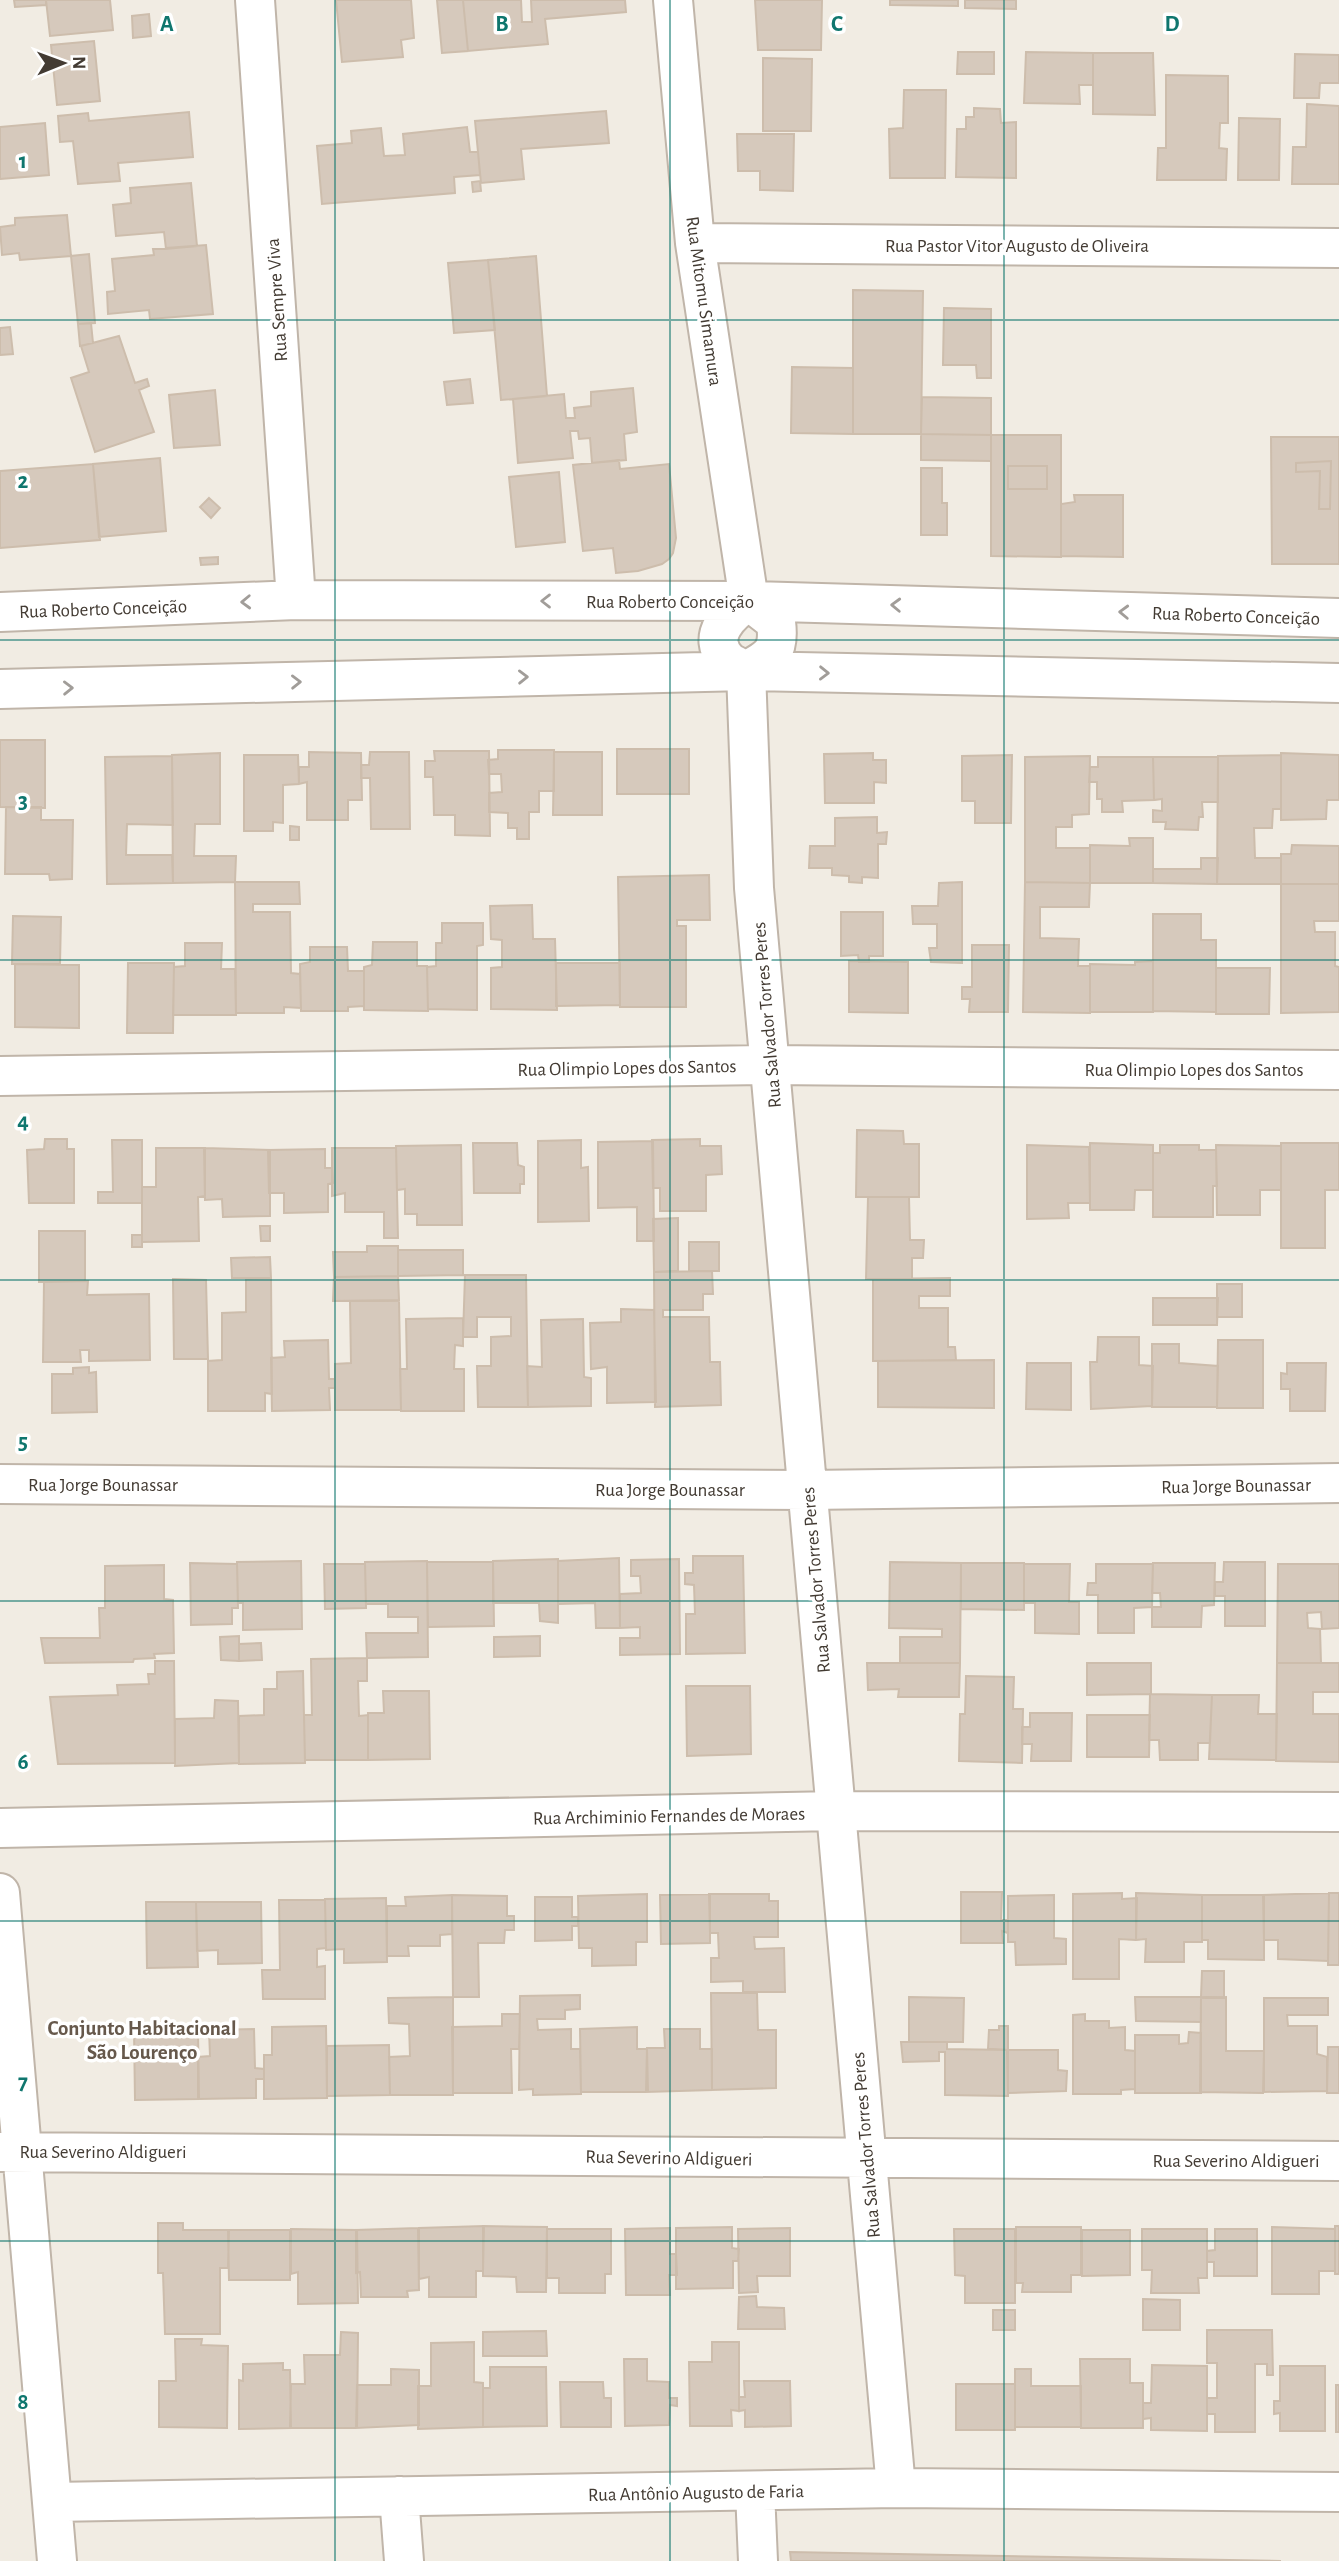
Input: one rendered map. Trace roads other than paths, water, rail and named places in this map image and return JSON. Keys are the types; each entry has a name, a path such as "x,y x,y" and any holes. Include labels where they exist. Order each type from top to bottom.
{"street":[{"name":"Rua Sempre Viva","path":"255,0 296,600"},
{"name":"Rua Mitomu Simamura","path":"673,0 695,243 749,601"},
{"name":"Rua Pastor Vitor Augusto de Oliveira","path":"695,243 1339,248"},
{"name":"Rua Roberto Conceição","path":"0,612 296,600 749,601 1339,618"},
{"path":"746,671 770,658 779,642 776,622 749,601"},
{"path":"0,689 746,671 1339,683"},
{"name":"Rua Salvador Torres Peres","path":"746,671 754,888 896,2488"},
{"name":"Rua Olimpio Lopes dos Santos","path":"0,1076 770,1065 1339,1070"},
{"name":"Rua Jorge Bounassar","path":"0,1484 807,1490 1339,1483"},
{"name":"Rua Archiminio Fernandes de Moraes","path":"0,1828 836,1811 1339,1812"},
{"path":"0,1893 11,2151 57,2561"},
{"name":"Rua Severino Aldigueri","path":"11,2151 1339,2161"},
{"name":"Rua Antônio Augusto de Faria","path":"52,2502 896,2488 1339,2492"},
{"path":"755,2491 758,2561"},
{"path":"399,2496 404,2561"}],"district":[{"name":"Conjunto Habitacional São Lourenço","path":"142,2040"}]}
